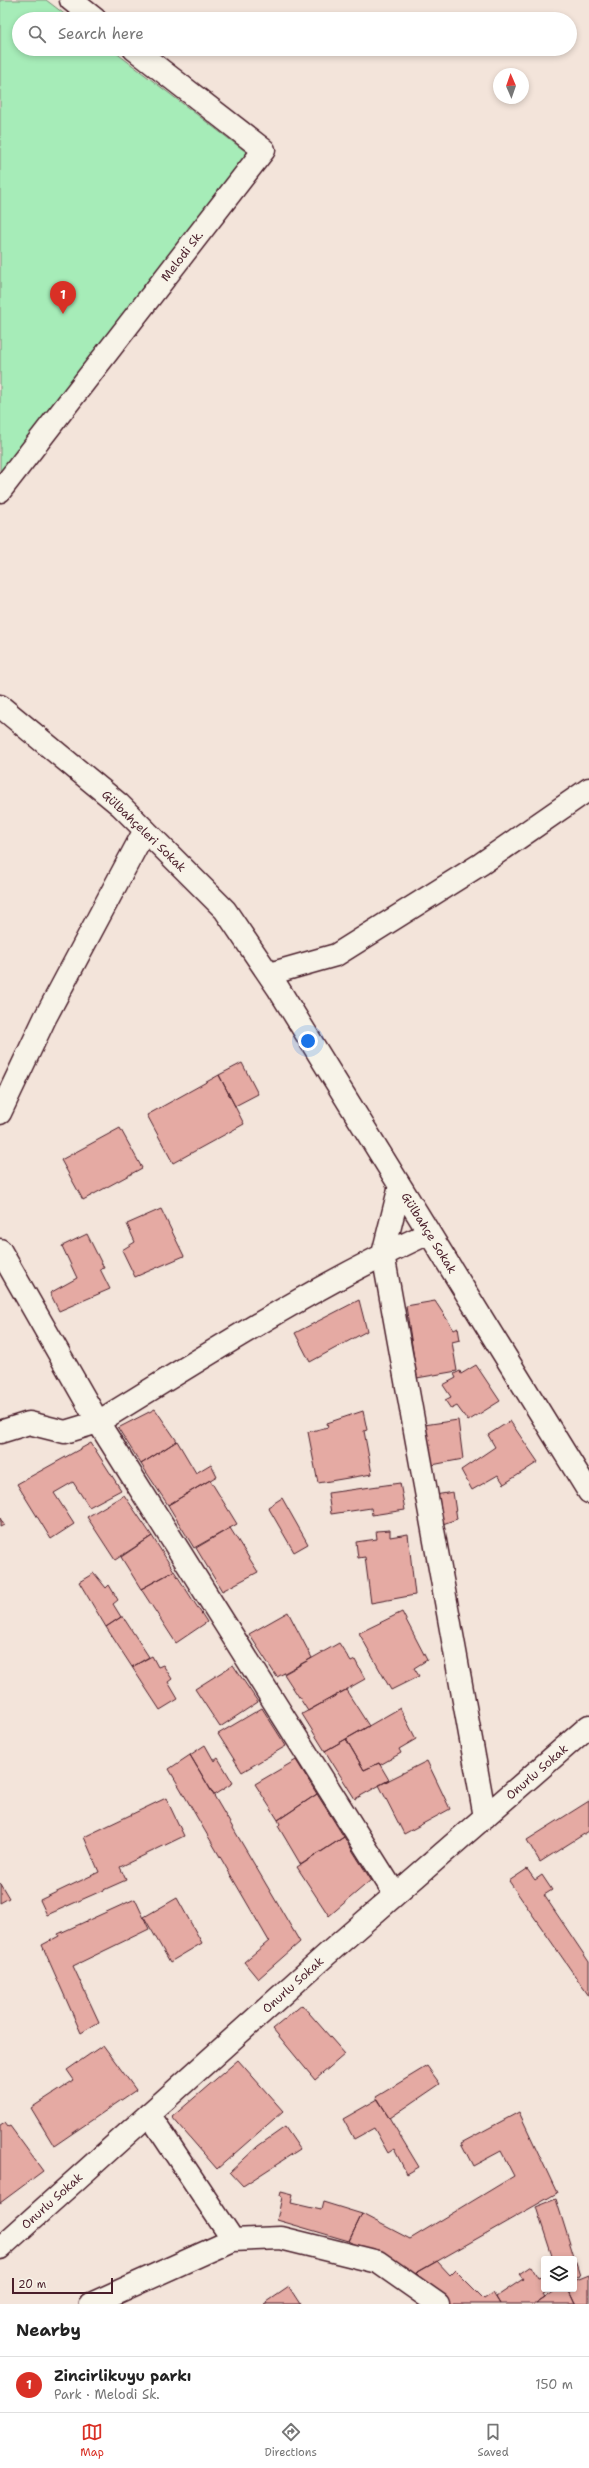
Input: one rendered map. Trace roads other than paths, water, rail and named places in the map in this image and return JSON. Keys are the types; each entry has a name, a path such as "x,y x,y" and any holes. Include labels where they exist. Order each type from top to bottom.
{"street":[{"path":"71,0 86,12"},
{"name":"Melodi Sk.","path":"0,491 264,150 143,56"},
{"name":"Gülbahçeleri Sokak","path":"0,706 120,806 226,910 269,974"},
{"path":"269,974 336,955 481,864 589,789"},
{"path":"0,1113 45,1018 145,830"},
{"name":"Gülbahçe Sokak","path":"269,974 589,1492"},
{"path":"400,1186 383,1254 484,1817"},
{"path":"0,1432 29,1424 66,1432 98,1422 292,1304 383,1254 429,1233"},
{"path":"0,1250 98,1422 395,1894"},
{"name":"Onurlu Sokak","path":"0,2248 395,1894 589,1726"},
{"path":"149,2114 233,2240"},
{"path":"91,2304 126,2296 233,2240 280,2238 378,2262 438,2304"}],"place":[{"name":"Zincirlikuyu parkı","path":"63,314"}]}
